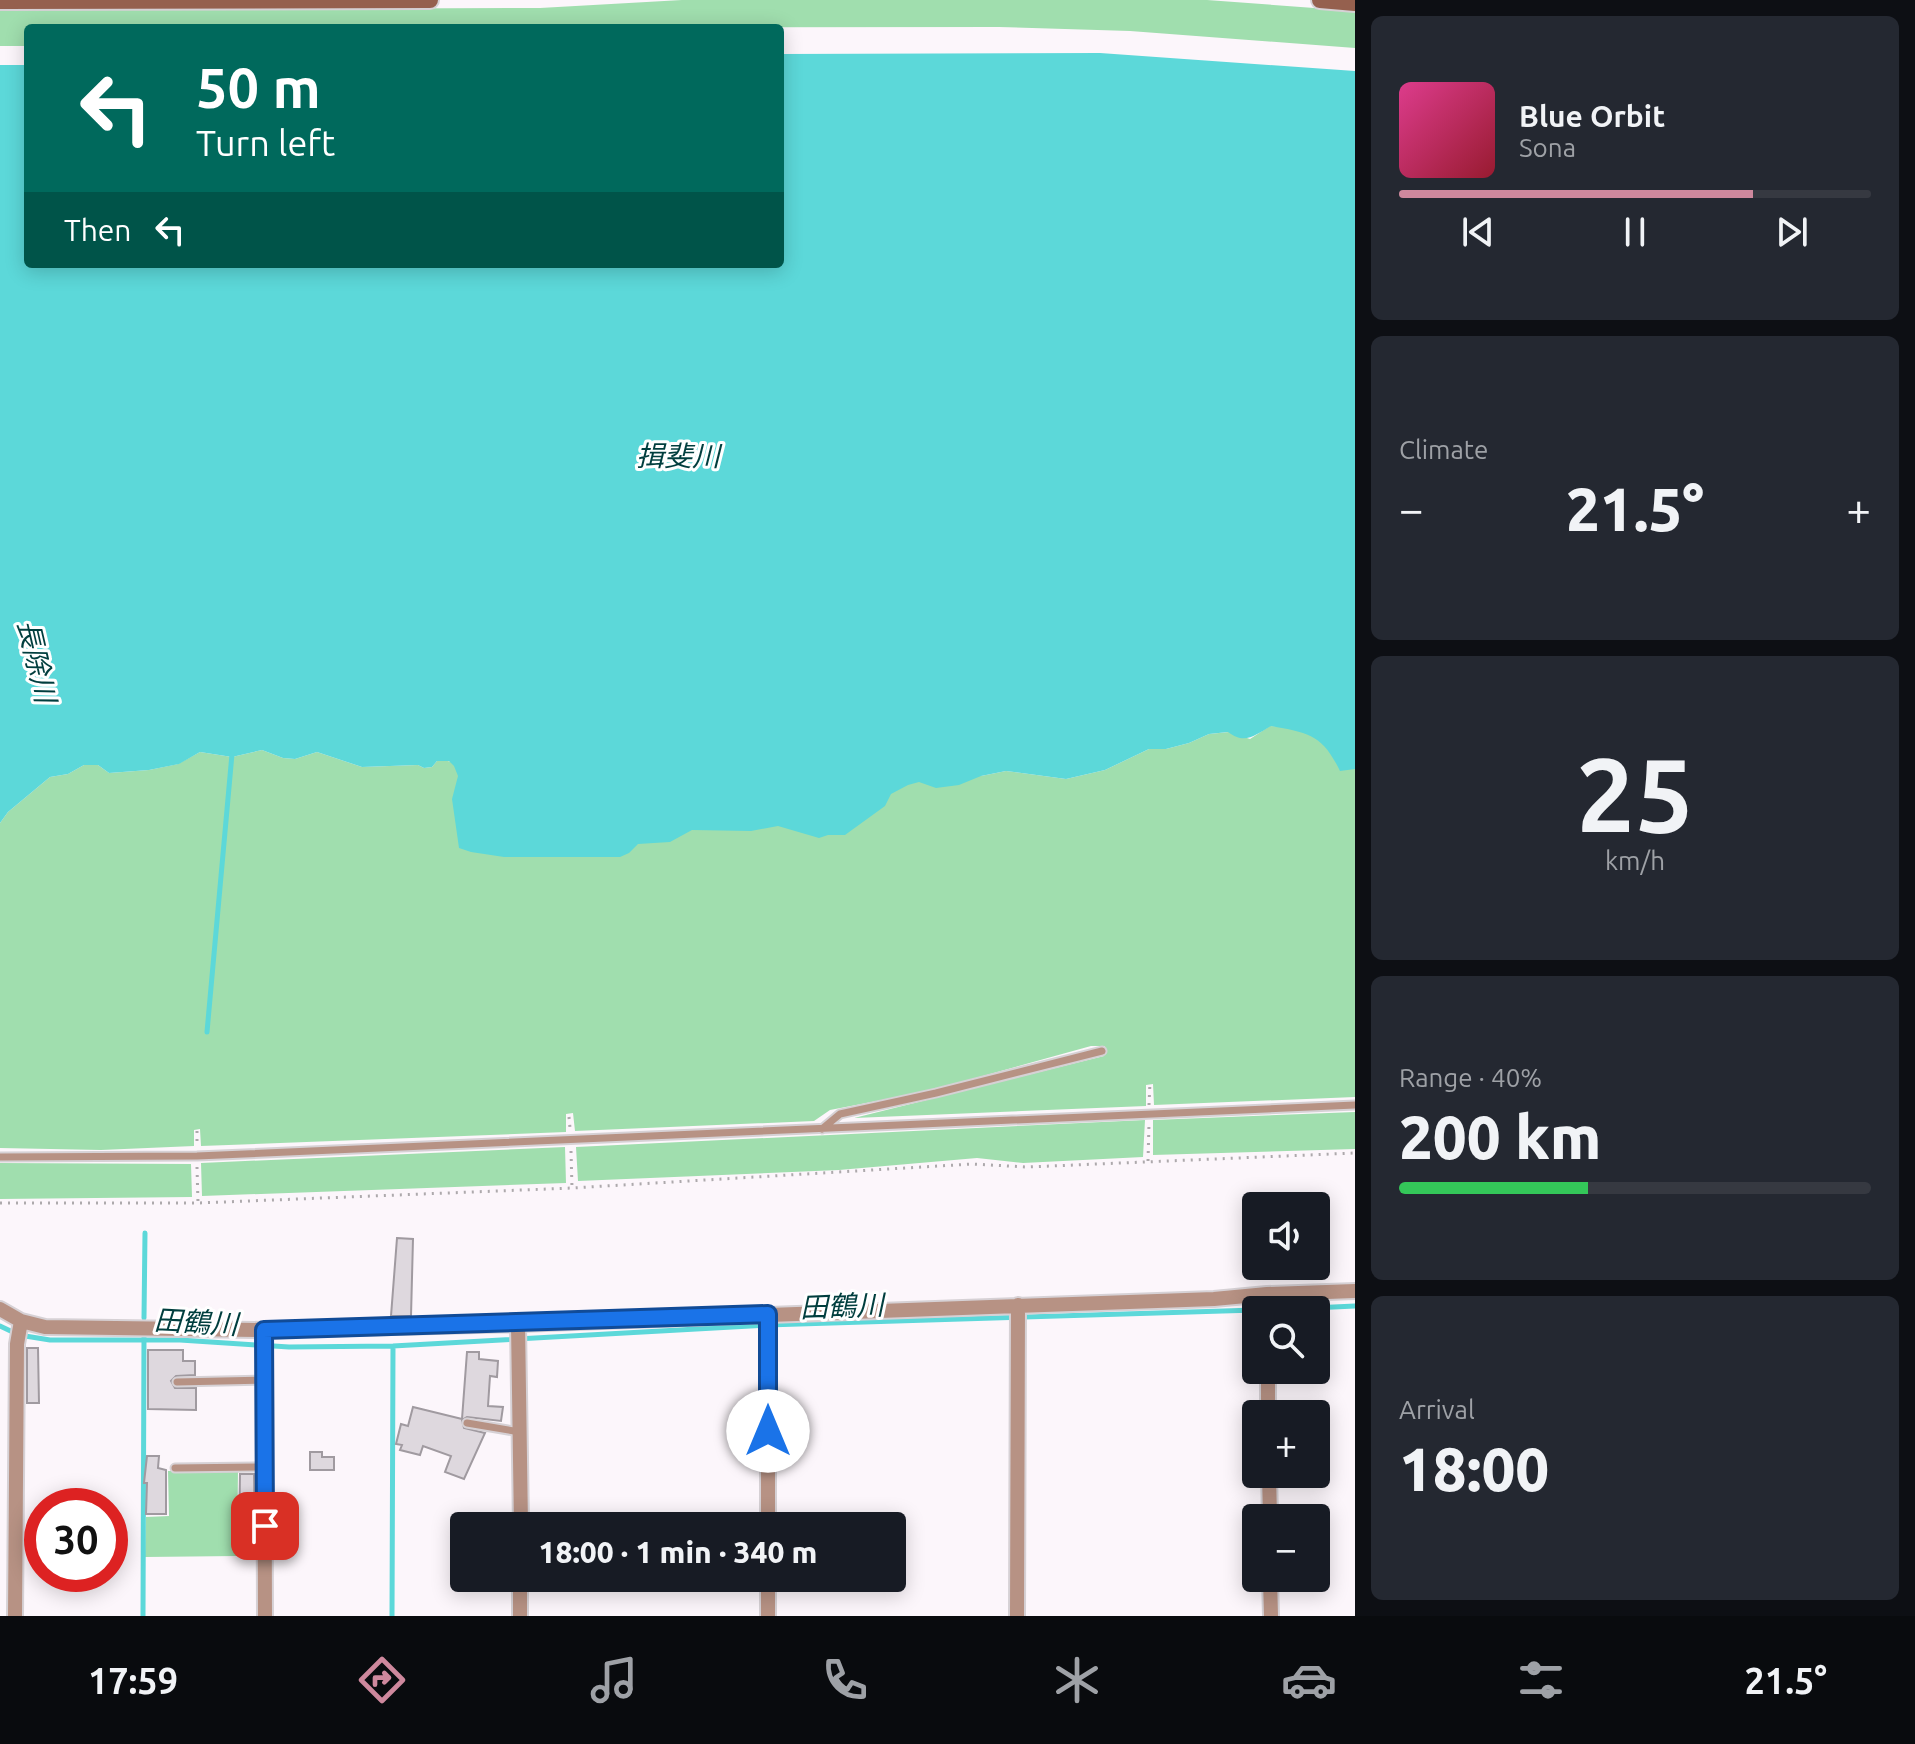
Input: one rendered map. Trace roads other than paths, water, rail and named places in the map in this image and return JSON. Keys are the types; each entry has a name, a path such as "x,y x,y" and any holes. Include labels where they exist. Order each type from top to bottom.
{"main road":[{"path":"0,1 430,0"},
{"path":"1320,0 1355,3"}],"street":[{"path":"1311,1296 1355,1291"},
{"path":"0,1309 20,1324 45,1327 264,1332 1242,1300"},
{"path":"1017,1616 1018,1307"},
{"path":"768,1316 768,1512"},
{"path":"15,1616 17,1344 20,1324"},
{"path":"518,1326 521,1512"},
{"path":"264,1332 265,1616"},
{"path":"520,1592 520,1616"},
{"path":"768,1592 768,1616"},
{"path":"1270,1592 1271,1616"}],"lane":[{"path":"820,1130 840,1114 1102,1051"},
{"path":"0,1157 197,1156 1355,1105"},
{"path":"177,1382 264,1380"},
{"path":"467,1423 521,1432"},
{"path":"175,1468 264,1467"}],"water":[{"path":"1100,53 1355,71 1355,769 1340,771 1327,749 1313,737 1271,726 1245,738 1228,732 1209,734 1166,749 1149,749 1105,770 1066,779 1006,771 959,785 936,788 919,782 891,794 885,806 845,835 819,838 778,826 751,831 692,830 670,842 638,844 620,857 504,857 459,848 452,799 458,776 449,761 437,761 432,767 424,768 418,765 362,767 317,752 295,759 262,750 232,757 200,752 179,764 149,770 109,773 98,765 84,765 68,774 50,777 8,812 0,823 0,65 24,65 24,268 784,268 784,54"}],"waterway":[{"path":"207,1032 232,754"},
{"path":"144,1318 145,1233"},
{"name":"田鶴川","path":"1330,1307 1355,1306"},
{"name":"田鶴川","path":"0,1326 19,1335 50,1340 180,1340 289,1347 393,1346 767,1325 1242,1310"},
{"path":"143,1616 144,1335"},
{"path":"392,1616 393,1346"}],"water label":[{"name":"揖斐川","path":"678,456"},
{"name":"長除川","path":"37,661"}]}
